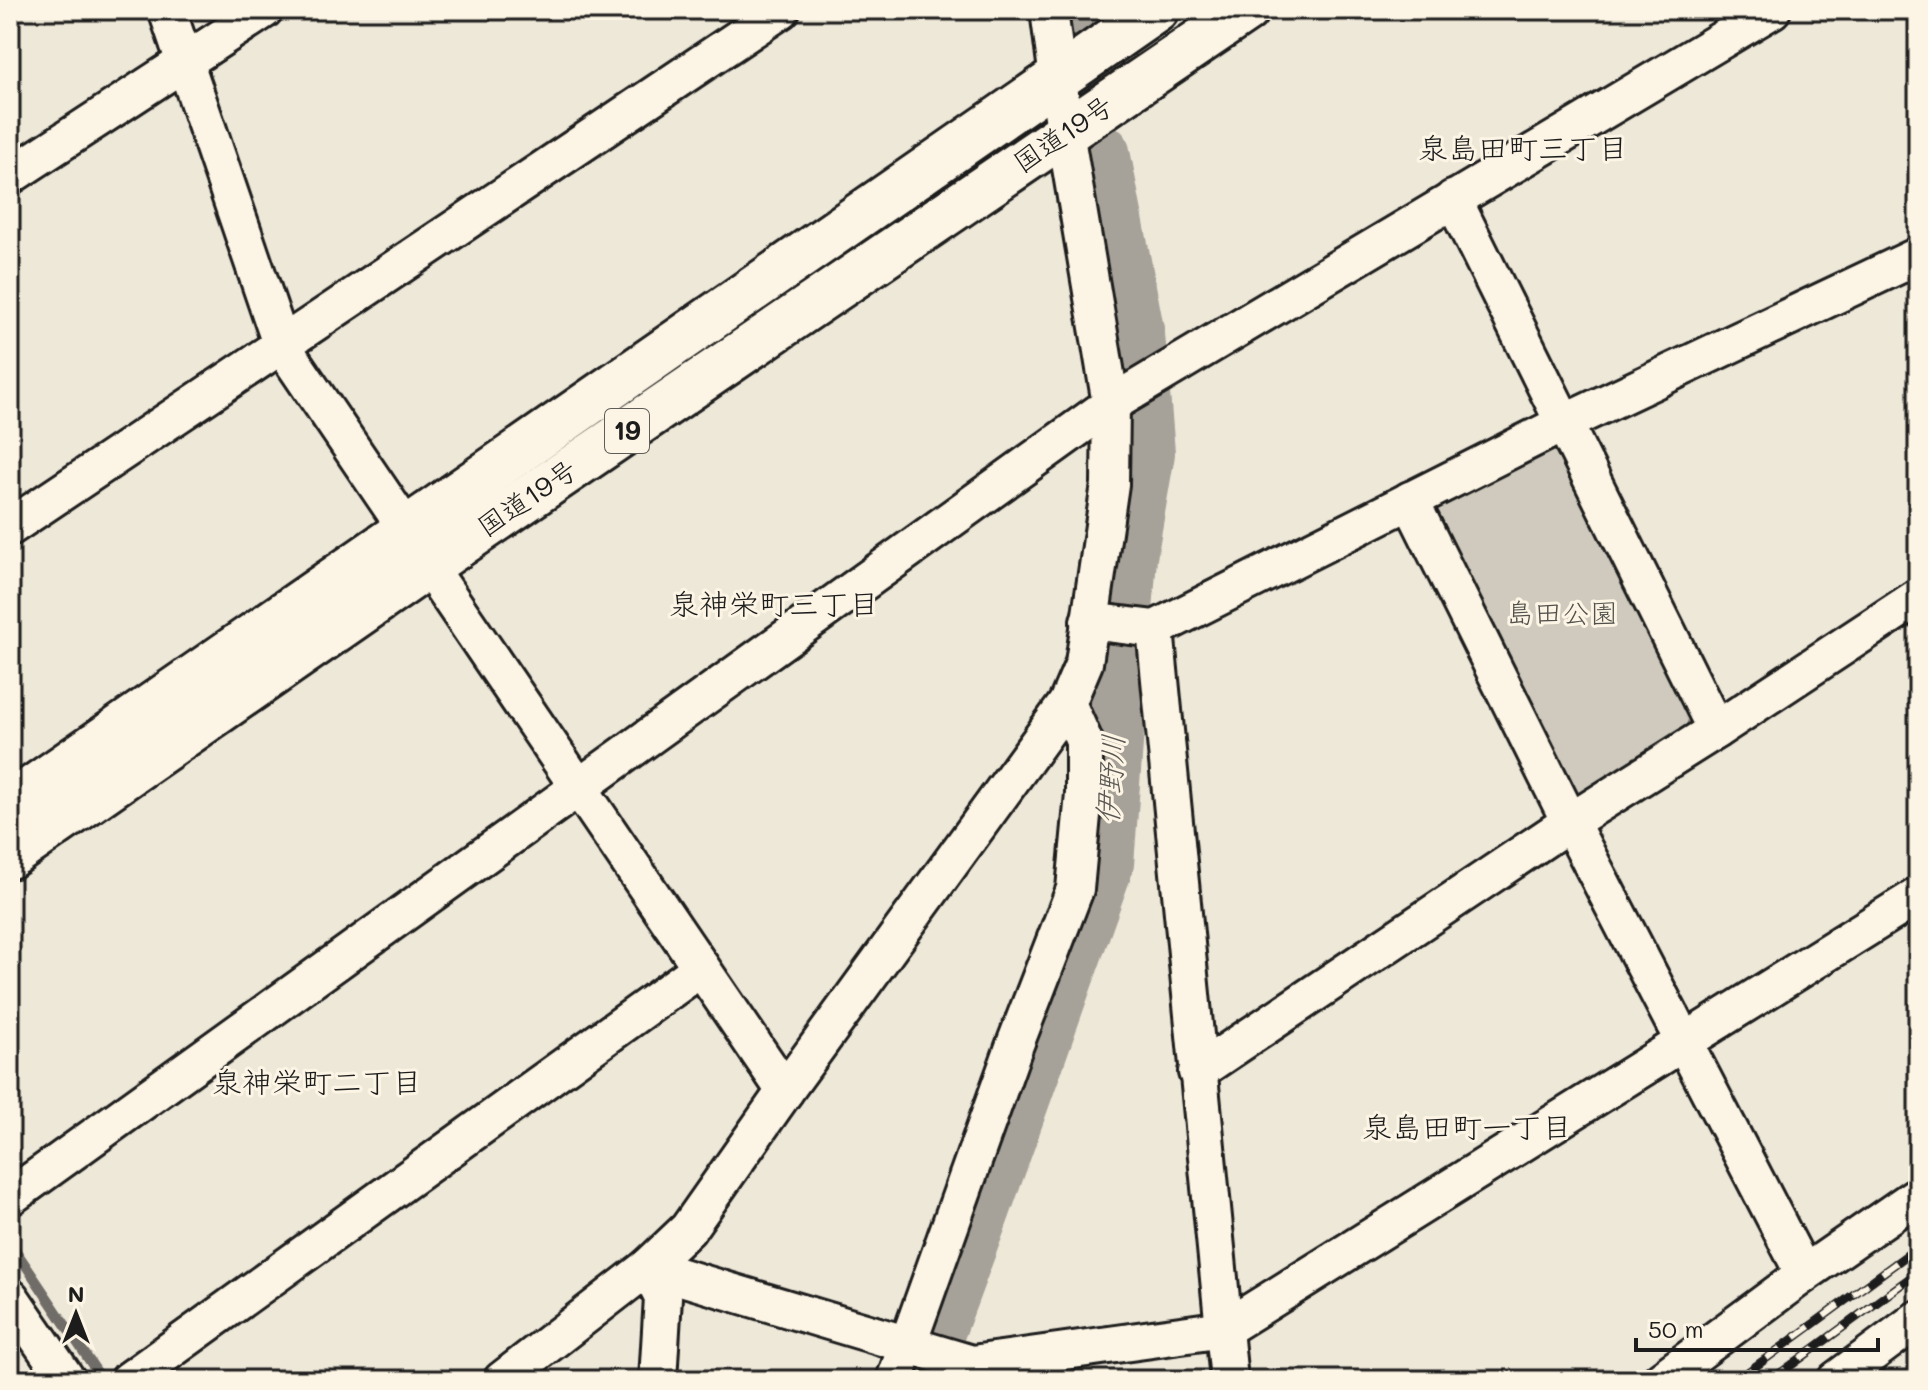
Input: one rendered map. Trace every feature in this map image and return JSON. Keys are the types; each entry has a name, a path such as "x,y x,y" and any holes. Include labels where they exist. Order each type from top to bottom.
{"highway":[{"name":"国道19号","path":"10,856 417,548 1057,77 1156,10"},
{"name":"国道19号","path":"10,804 417,548 1065,132 1246,10"}],"street":[{"path":"167,10 281,344 785,1091"},
{"path":"10,176 264,10"},
{"path":"10,527 781,10"},
{"path":"502,1380 648,1267 688,1229 1067,703 1084,663 1110,484 1111,404 1065,132 1049,10"},
{"path":"10,1197 1111,404 1772,10"},
{"path":"1453,199 1716,730"},
{"path":"1089,621 1155,629 1564,423 1918,256"},
{"path":"1410,500 1570,822 1804,1274"},
{"path":"1197,1072 1570,822 1918,597"},
{"path":"1155,629 1229,1380"},
{"path":"895,1380 1014,1047 1075,889 1084,794 1084,741 1067,703"},
{"path":"648,1267 909,1345 972,1372 1224,1329 1918,896"},
{"path":"129,1380 701,968"},
{"path":"1661,1380 1804,1274 1918,1195"},
{"path":"648,1267 663,1297 658,1380"},
{"path":"10,1297 67,1380"},
{"path":"1836,1380 1918,1319"}],"green space":[{"name":"島田公園","path":"1550,445 1559,448 1692,711 1686,728 1582,797 1570,791 1432,515 1434,505"}],"waterway":[{"name":"伊野川","path":"1081,10 1083,20"},
{"name":"伊野川","path":"918,1380 1105,864 1128,557 1146,453 1136,335 1101,152"},
{"path":"10,1242 99,1375 91,1380"}],"railway":[{"path":"1737,1380 1918,1247"},
{"path":"1771,1380 1918,1272"}],"district":[{"name":"泉島田町三丁目","path":"1523,149"},
{"name":"泉神栄町三丁目","path":"774,605"},
{"name":"泉神栄町二丁目","path":"317,1083"},
{"name":"泉島田町一丁目","path":"1467,1128"}]}
